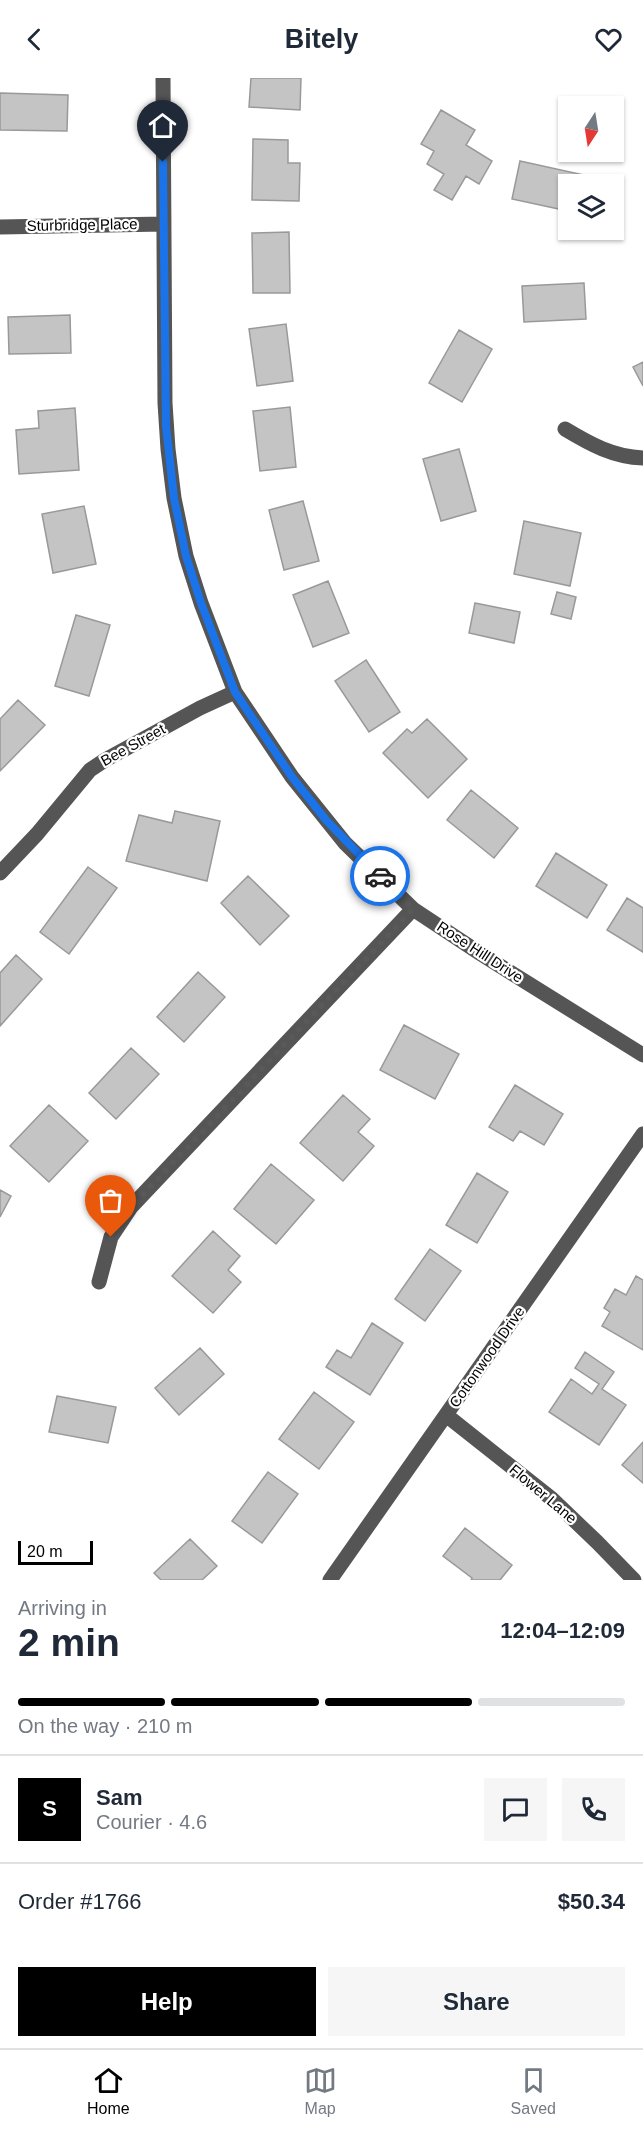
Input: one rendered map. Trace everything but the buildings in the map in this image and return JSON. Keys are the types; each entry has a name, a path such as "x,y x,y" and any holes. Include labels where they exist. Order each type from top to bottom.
{"street":[{"name":"Rose Hill Drive","path":"163,78 165,403 168,449 174,498 186,556 235,692 292,777 326,820 345,843 413,909 481,954 643,1054"},
{"name":"Sturbridge Place","path":"0,226 164,224"},
{"path":"565,429 599,449 643,458"},
{"name":"Bee Street","path":"0,873 37,834 90,770 200,708 235,692"},
{"path":"99,1282 111,1237 131,1207 413,909"},
{"name":"Cottonwood Drive","path":"330,1580 643,1134"},
{"name":"Flower Lane","path":"446,1416 552,1499 634,1580"}],"way so far":[{"path":"111,1237 131,1207 372,955 413,909 380,876"}],"route":[{"path":"163,162 166,426 174,498 186,556 201,603 235,692 292,777 345,843 380,876"}]}
